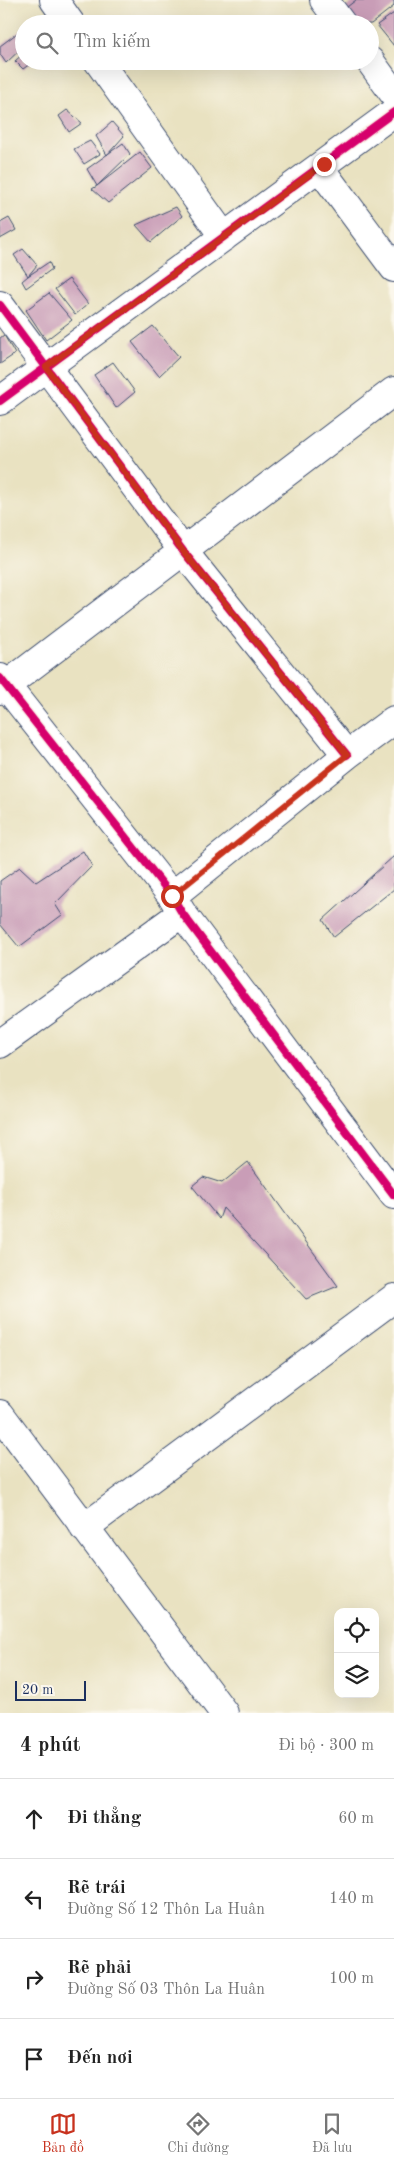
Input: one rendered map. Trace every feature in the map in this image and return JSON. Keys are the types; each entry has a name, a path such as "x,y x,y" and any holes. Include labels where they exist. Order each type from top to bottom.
{"street":[{"path":"54,0 65,15"},
{"path":"324,0 335,15"},
{"path":"104,70 224,237"},
{"path":"377,70 394,94"},
{"path":"0,401 394,112"},
{"path":"319,167 394,268"},
{"path":"0,305 183,551 347,755"},
{"path":"394,391 183,551 2,684 177,905 394,1194"},
{"path":"0,1044 177,905 347,755 394,720"},
{"path":"84,1528 394,1298"},
{"path":"0,1414 224,1713"}],"building":[{"path":"356,0 394,0 394,6 379,18 379,15 347,15 343,10"},
{"path":"394,13 394,46 379,27 379,24"},
{"path":"15,35 15,54 6,63 0,54 0,46"},
{"path":"67,110 82,123 69,132 59,116"},
{"path":"112,122 124,136 107,155 96,136"},
{"path":"90,141 100,154 84,164 74,149"},
{"path":"123,143 130,154 97,186 87,169"},
{"path":"140,152 152,168 108,203 92,189"},
{"path":"176,207 182,216 151,242 136,225"},
{"path":"9,218 16,230 0,239 0,223"},
{"path":"23,249 37,265 28,276 14,255"},
{"path":"49,262 52,269 26,288 22,281"},
{"path":"69,279 88,304 75,315 55,289"},
{"path":"49,293 72,320 46,340 26,310"},
{"path":"153,326 179,357 159,376 132,342"},
{"path":"4,335 15,354 0,364 0,338"},
{"path":"113,362 135,392 116,408 94,375"},
{"path":"83,851 92,866 55,904 62,915 19,947 0,924 0,881 20,867 36,882"},
{"path":"394,856 394,889 334,937 323,920"},
{"path":"248,1162 338,1286 306,1299 223,1208 219,1219 192,1186 203,1177 222,1183"}],"cycle path":[{"path":"0,401 394,112"},
{"path":"0,305 183,551 347,755"},
{"path":"0,678 172,896 182,913 394,1195"}],"route":[{"path":"172,896 347,755 183,551 46,367 324,164"}]}
